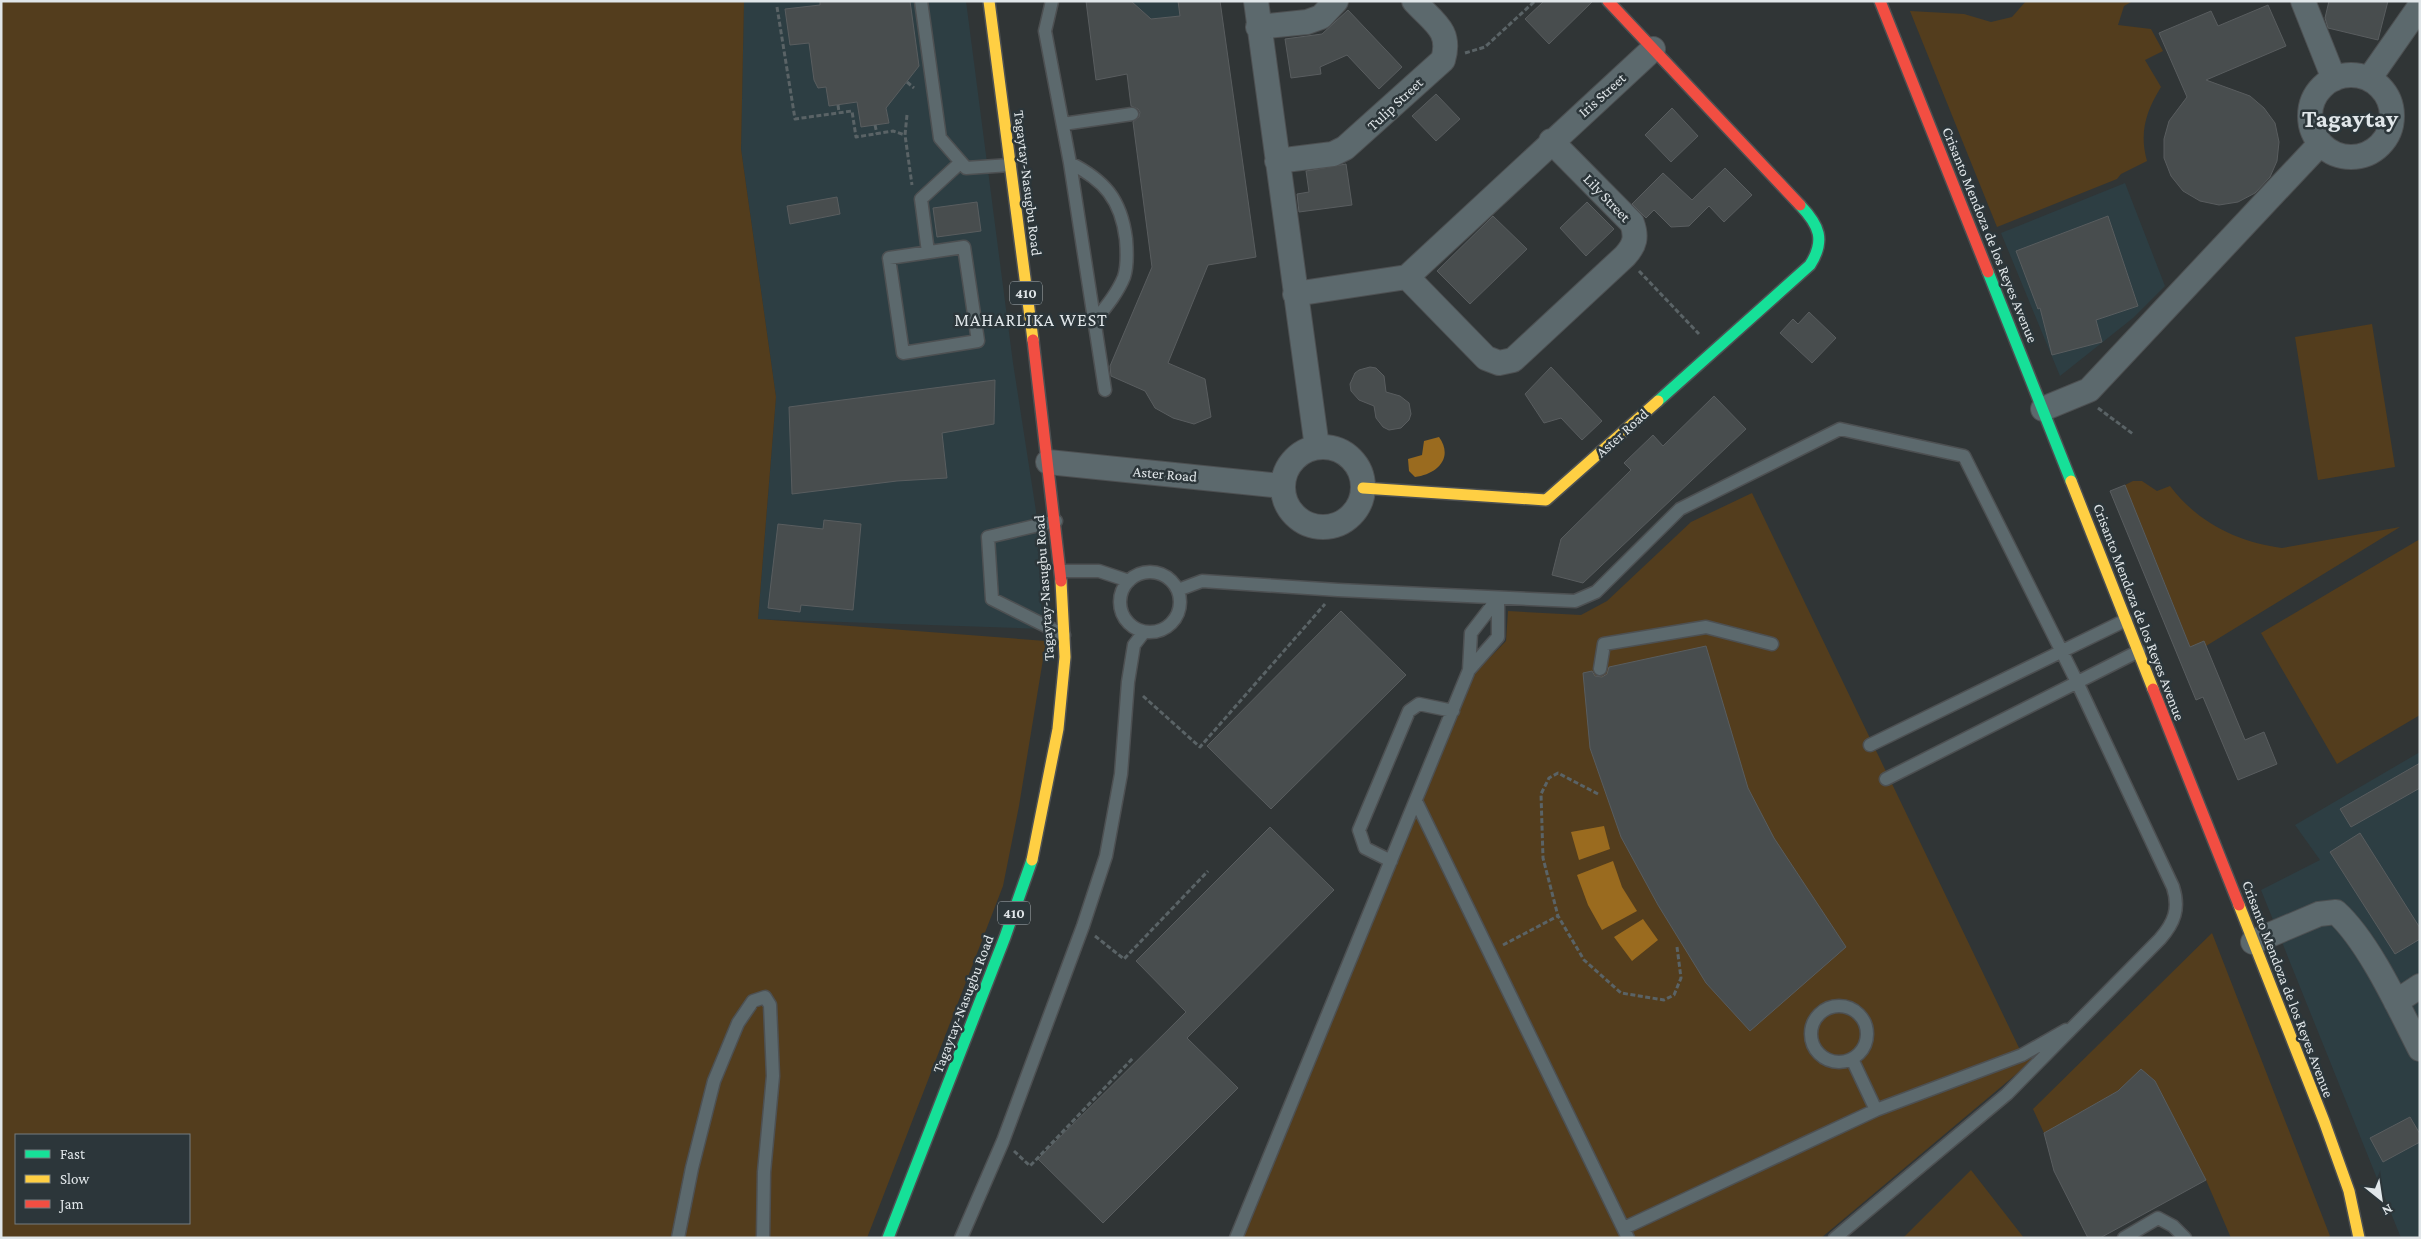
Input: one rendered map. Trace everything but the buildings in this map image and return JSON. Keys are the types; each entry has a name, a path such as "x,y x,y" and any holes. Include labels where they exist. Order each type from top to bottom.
{"main road":[{"name":"Tagaytay-Nasugbu Road","path":"888,1238 1005,937 1032,861 1058,729 1065,656 1061,570 1056,521 989,1"},
{"path":"1608,1 1653,49"},
{"name":"Crisanto Mendoza de los Reyes Avenue","path":"1880,1 2139,651 2346,1182 2359,1238"},
{"name":"Aster Road","path":"1363,488 1546,500 1810,265 1819,252 1820,236 1815,222 1653,49"}],"street":[{"path":"1256,1 1316,447"},
{"path":"1258,27 1307,22 1321,17 1336,1"},
{"path":"1414,1 1445,34 1447,46 1443,60"},
{"path":"2303,1 2334,78"},
{"path":"2369,79 2420,6"},
{"name":"Iris Street","path":"1551,141 1653,49"},
{"name":"Tulip Street","path":"1277,161 1332,154 1345,148 1443,60"},
{"path":"2352,75 2369,79 2379,86 2387,97 2391,110 2391,122 2387,135 2379,145 2368,153 2356,156 2343,156 2330,152 2320,144 2313,133 2310,108 2315,95 2334,78 2352,75"},
{"path":"1295,294 1407,277 1551,141"},
{"name":"Lily Street","path":"1407,277 1486,358 1498,363 1513,360 1625,256 1633,248 1636,235 1632,223 1551,141"},
{"path":"2043,409 2089,390 2320,144"},
{"path":"1316,447 1334,448 1350,456 1357,465 1363,488 1360,502 1353,514 1335,524 1315,527 1302,521 1291,512 1284,500 1282,486 1285,472 1292,460 1303,452 1316,447"},
{"name":"Aster Road","path":"1048,462 1282,486"},
{"path":"2253,942 2319,914 2336,912 2350,925 2396,1002 2420,1049"},
{"path":"2396,1002 2420,986"}],"lane":[{"path":"921,1 940,138 966,168 1010,165"},
{"path":"1052,1 1044,31 1070,163 1105,390"},
{"path":"1063,124 1132,114"},
{"path":"928,252 921,199 961,162"},
{"path":"1070,163 1092,174 1111,192 1124,221 1127,255 1124,276 1112,298 1094,322"},
{"path":"964,247 978,341 903,353 889,258 928,252 964,247"},
{"path":"1178,590 1202,581 1338,590 1575,600 1596,592 1680,509 1840,429 1964,456 2078,682 2177,900 2176,913 2170,927 2081,1022 2007,1094 1835,1238"},
{"path":"1056,521 988,537 992,599 1064,635"},
{"path":"1061,570 1099,571 1129,582"},
{"path":"1156,573 1165,576 1178,590 1180,599 1177,617 1162,630 1144,632 1128,623 1121,607 1124,589 1137,576 1156,573"},
{"path":"1236,1238 1469,670 1498,637 1498,598"},
{"path":"1469,670 1471,633 1498,598"},
{"path":"1870,745 2126,620"},
{"path":"1600,668 1604,644 1706,627 1772,644"},
{"path":"961,1238 1003,1141 1083,926 1106,856 1120,783 1128,682 1134,645 1144,632"},
{"path":"1886,778 2139,651"},
{"path":"1391,860 1365,848 1359,830 1409,711 1419,704 1452,711"},
{"path":"1416,801 1626,1233 1876,1110 2022,1055 2081,1022"},
{"path":"678,1238 692,1168 714,1081 738,1023 753,1001 765,997 770,1006 773,1076 764,1172 763,1238"},
{"path":"1829,1008 1848,1008 1863,1019 1867,1038 1859,1054 1852,1059 1843,1063 1834,1062 1825,1059 1812,1046 1811,1028 1814,1019 1829,1008"},
{"path":"1852,1059 1876,1110"},
{"path":"2124,1238 2158,1218 2173,1226 2185,1238"}],"path":[{"path":"1443,60 1485,47 1535,1"},
{"path":"778,7 795,119 852,111 856,137 893,131 905,135"},
{"path":"907,82 914,88"},
{"path":"838,105 839,112"},
{"path":"907,115 905,135 913,189"},
{"path":"875,125 877,134"},
{"path":"1625,256 1714,350"},
{"path":"2079,394 2133,434"},
{"path":"1128,682 1200,747 1338,590"},
{"path":"1598,794 1558,774 1549,778 1542,794 1543,858 1558,916 1584,960 1622,993 1664,1000 1674,995 1681,978 1678,947"},
{"path":"1083,926 1124,959 1208,871"},
{"path":"1489,952 1558,916"},
{"path":"1003,1141 1030,1166 1133,1058"}],"shaded area":[{"path":"1,1 744,1 741,149 776,397 758,619 1046,641 1019,806 1003,886 867,1238 1,1238"},
{"path":"744,1 966,1 1013,363 1036,511 1043,629 758,619 776,397 741,149"},
{"path":"1131,1 1178,1 1180,16 1151,19"},
{"path":"2026,1 2133,1 2124,6 2118,25 2151,29 2163,51 2145,60 2161,87 2151,105 2145,122 2144,141 2147,161 2121,174 2117,179 1997,227 1910,11 1964,14 1991,22 2012,17"},
{"path":"2125,183 2165,286 2133,318 2060,376 2001,233"},
{"path":"2372,324 2395,467 2318,480 2295,337"},
{"path":"1439,437 1445,452 1441,464 1430,472 1415,477 1409,471 1408,459 1422,455 1424,441"},
{"path":"2133,481 2142,481 2157,491 2170,486 2193,510 2219,528 2249,541 2282,548 2400,527 2193,654 2125,485"},
{"path":"1752,493 2022,1054 2069,1030 1821,1238 1236,1238 1463,685 1506,641 1508,611 1581,615 1607,601 1691,522"},
{"path":"2420,539 2420,715 2337,764 2261,633"},
{"path":"2420,752 2420,1238 2401,1238 2261,890 2320,860 2295,825"},
{"path":"1604,826 1610,849 1579,860 1571,832"},
{"path":"1613,861 1622,887 1637,911 1602,930 1588,905 1577,875"},
{"path":"1643,919 1658,940 1632,961 1614,937"},
{"path":"2212,933 2330,1236 2327,1238 2231,1238 2206,1180 2155,1081 2141,1069 2118,1091 2044,1133 2033,1109"},
{"path":"1971,1170 2024,1238 1903,1238"}],"traffic: fast":[{"path":"1658,401 1810,265 1818,248 1818,233 1812,219 1800,205"},
{"path":"1988,272 2071,481"},
{"path":"888,1238 1005,937 1032,860"}],"traffic: slow":[{"path":"989,1 1033,340"},
{"path":"1363,488 1546,500 1658,401"},
{"path":"2071,481 2153,689"},
{"path":"1032,860 1058,729 1065,657 1061,581"},
{"path":"2239,905 2324,1121 2349,1191 2359,1238"}],"traffic: jam":[{"path":"1608,1 1800,205"},
{"path":"1880,1 1988,272"},
{"path":"1033,340 1061,581"},
{"path":"2153,689 2239,905"}],"district":[{"name":"Tagaytay","path":"2350,118"},
{"name":"MAHARLIKA WEST","path":"1031,320"}]}
